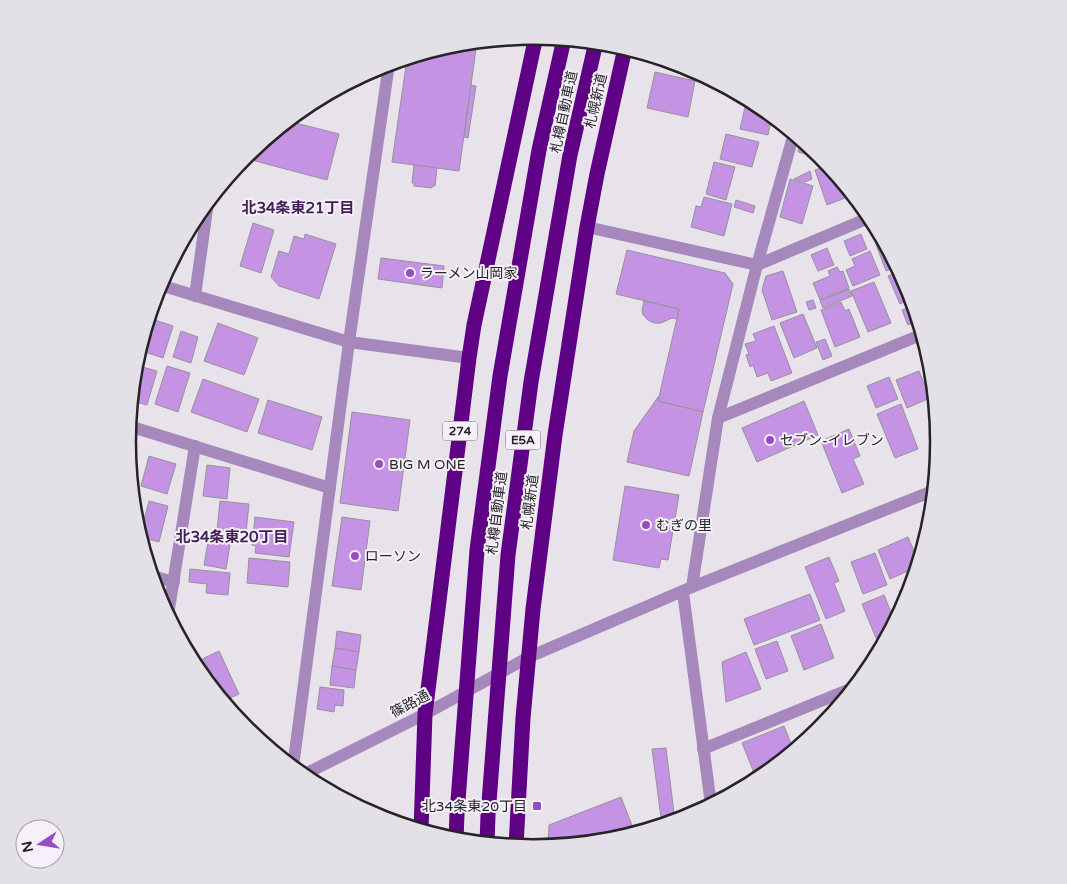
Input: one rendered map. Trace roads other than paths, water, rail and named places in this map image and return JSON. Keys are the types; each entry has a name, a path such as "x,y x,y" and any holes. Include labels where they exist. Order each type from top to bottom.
{"highway":[{"name":"274","path":"421,822 425,714 469,358 474,325 534,45"},
{"name":"札樽自動車道","path":"456,831 477,550 500,376 539,150 562,46"},
{"name":"札樽自動車道","path":"487,836 508,555 529,391 570,155 594,50"},
{"name":"札幌新道","path":"516,838 523,718 533,609 555,435 587,227 623,56"}],"street":[{"path":"294,759 349,342 388,73"},
{"path":"710,797 688,590 718,418 757,264 792,141"},
{"path":"195,296 206,217"},
{"path":"587,227 757,264 863,220"},
{"path":"168,288 349,342 469,358"},
{"path":"718,418 916,337"},
{"path":"137,428 330,488"},
{"path":"170,602 195,446"},
{"name":"篠路通","path":"311,771 425,714 529,657 927,493"},
{"path":"161,579 174,582"},
{"path":"704,749 841,693"}],"place":[{"name":"ラーメン山岡家","path":"410,273"},
{"name":"セブン-イレブン","path":"770,440"},
{"name":"BIG M ONE","path":"379,464"},
{"name":"むぎの里","path":"646,525"},
{"name":"ローソン","path":"355,556"},
{"name":"北34条東20丁目","path":"537,806"}],"district":[{"name":"北34条東21丁目","path":"298,208"},
{"name":"北34条東20丁目","path":"232,537"}]}
